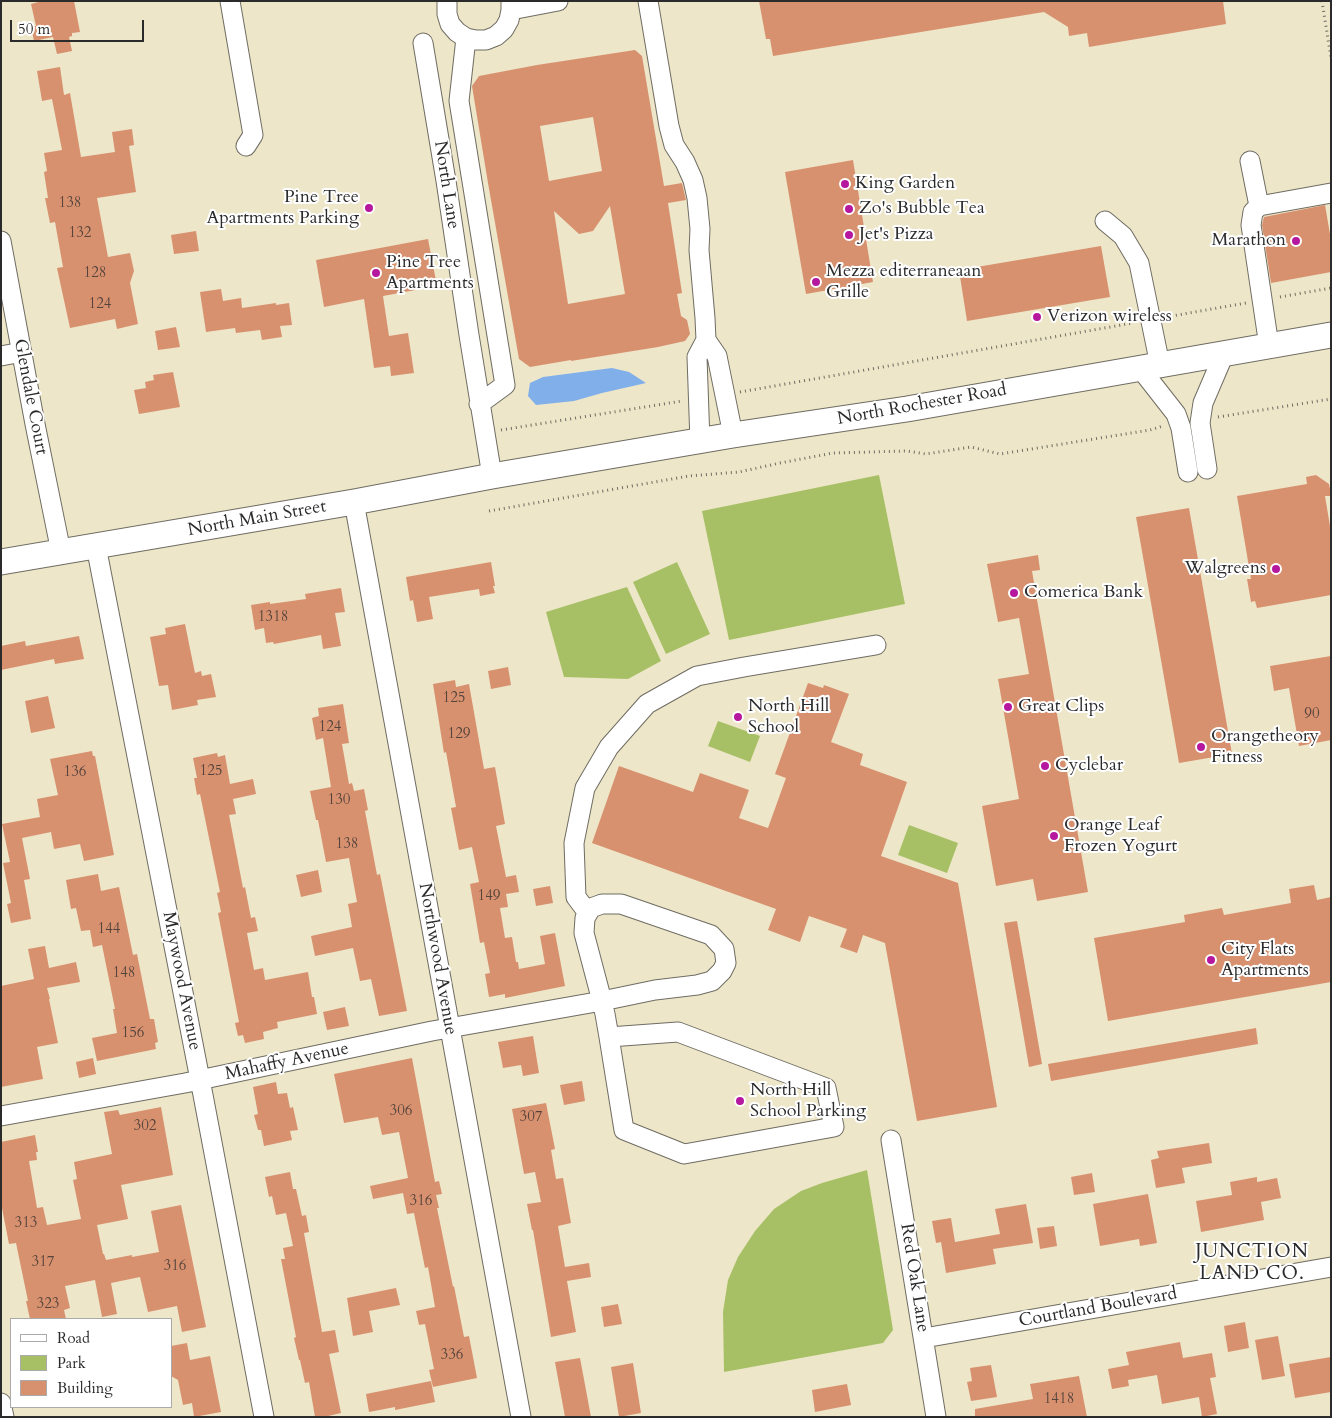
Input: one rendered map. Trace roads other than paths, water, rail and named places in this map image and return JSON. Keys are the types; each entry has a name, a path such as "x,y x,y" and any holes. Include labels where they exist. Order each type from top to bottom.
{"main road":[{"name":"North Rochester Road","path":"502,474 733,435 907,409 1331,335"},
{"name":"North Main Street","path":"1,562 354,502 502,474"}],"street":[{"path":"230,1 252,135 246,146"},
{"path":"447,1 447,14 450,24 466,38 476,40 486,40 496,36 504,29 509,20 511,6 558,1"},
{"path":"648,1 669,126 674,145 686,162 697,198 706,340 697,357 700,442"},
{"path":"466,38 458,101 506,386 479,404"},
{"name":"North Lane","path":"423,43 484,433 502,474"},
{"path":"1250,161 1259,206"},
{"path":"1269,346 1252,225 1253,212 1259,206 1331,193"},
{"path":"1105,221 1123,236 1139,263 1151,320 1150,366 1176,414 1188,472"},
{"name":"Glendale Court","path":"1,241 61,552"},
{"path":"706,340 717,356 733,435"},
{"path":"1,356 22,352"},
{"path":"1206,469 1200,423 1203,402 1224,354"},
{"name":"Northwood Avenue","path":"354,502 521,1417"},
{"name":"Maywood Avenue","path":"96,546 264,1417"},
{"path":"608,1037 678,1032 826,1088 834,1127 684,1154 624,1130 608,1037 602,1001 584,933 585,918 588,914 576,897 574,843 586,788 609,747 647,704 697,676 876,645"},
{"name":"Mahaffy Avenue","path":"1,1116 200,1080 450,1028 656,990 697,986 712,981 722,971 726,963 724,949 711,936 621,904 602,904 591,908 588,914"},
{"name":"Red Oak Lane","path":"891,1140 936,1417"},
{"name":"Courtland Boulevard","path":"924,1338 1331,1267"},
{"path":"1,1403 4,1417"}],"water":[{"path":"612,368 629,372 646,383 574,401 536,405 528,396 530,383 543,377"}],"place":[{"name":"King Garden","path":"845,184"},
{"name":"Pine Tree Apartments Parking","path":"369,208"},
{"name":"Zo's Bubble Tea","path":"849,209"},
{"name":"Jet's Pizza","path":"849,235"},
{"name":"Marathon","path":"1296,241"},
{"name":"Pine Tree Apartments","path":"376,273"},
{"name":"Mezza editerraneaan Grille","path":"816,282"},
{"name":"Verizon wireless","path":"1037,317"},
{"name":"Walgreens","path":"1276,569"},
{"name":"Comerica Bank","path":"1014,593"},
{"name":"Great Clips","path":"1008,707"},
{"name":"North Hill School","path":"738,717"},
{"name":"Orangetheory Fitness","path":"1201,747"},
{"name":"Cyclebar","path":"1045,766"},
{"name":"Orange Leaf Frozen Yogurt","path":"1054,836"},
{"name":"City Flats Apartments","path":"1211,960"},
{"name":"North Hill School Parking","path":"740,1101"}],"district":[{"name":"JUNCTION LAND CO.","path":"1252,1264"}]}
